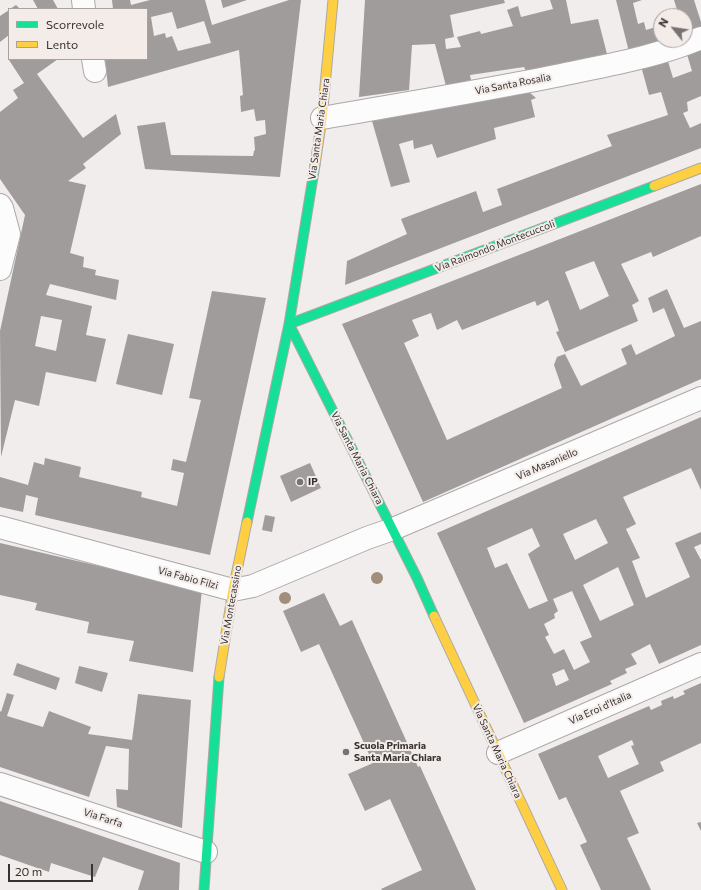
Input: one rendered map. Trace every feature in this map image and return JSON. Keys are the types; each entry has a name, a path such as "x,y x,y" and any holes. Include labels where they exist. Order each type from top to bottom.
{"street":[{"name":"Via Santa Maria Chiara","path":"333,0 322,118 289,324 393,529 562,890"},
{"name":"Via Santa Rosalia","path":"322,118 502,87 631,61 682,46 701,38"},
{"name":"Via Raimondo Montecuccoli","path":"289,324 701,168"},
{"path":"0,205 9,234 0,269"},
{"name":"Via Montecassino","path":"204,890 219,671 233,590 289,324"},
{"name":"Via Masaniello","path":"393,529 701,398"},
{"name":"Via Fabio Filzi","path":"0,527 233,590 253,586 367,538 393,529"},
{"name":"Via Eroi d'Italia","path":"498,753 701,664"},
{"name":"Via Farfa","path":"0,784 206,852"}],"building":[{"path":"33,0 53,0 57,8 37,8"},
{"path":"112,0 130,0 131,5 150,0 205,0 212,25 289,0 301,0 280,177 145,169 137,126 165,122 171,155 253,156 255,150 254,137 266,134 265,120 256,121 254,109 241,112 240,96 243,95 239,50 108,87 105,60 148,60 148,8 113,8","holes":["172,12 177,29 204,21 211,43 178,51 172,36 166,38 165,33 154,36 151,17"]},
{"path":"221,0 247,0 223,8"},
{"path":"365,0 504,0 505,3 450,15 454,37 445,39 446,49 461,47 457,37 480,31 481,34 513,26 507,10 518,6 521,17 553,9 550,0 566,0 571,24 598,19 607,54 526,71 524,67 470,75 471,80 446,86 435,44 412,45 409,90 359,97"},
{"path":"616,0 642,0 633,3 638,24 644,22 646,30 653,28 653,46 629,52"},
{"path":"674,0 694,0 701,22 701,29 693,32 693,8 676,8"},
{"path":"16,5 19,8 12,8"},
{"path":"8,11 8,36 0,42 0,16"},
{"path":"701,50 701,96 687,102 688,111 683,113 690,128 701,123 701,148 345,285 347,261 407,234 401,219 476,191 483,212 502,205 497,189 612,146 607,135 668,115 661,92 649,95 641,66 667,58 673,78 692,71 686,51"},
{"path":"9,60 57,60 37,74 83,138 116,114 121,134 83,164 86,168 68,181 86,185 70,253 84,257 83,267 96,270 95,275 119,280 116,300 50,284 46,295 92,306 86,335 106,339 96,382 46,372 39,406 15,400 1,457 0,331 25,215 0,179 0,112 18,98 13,90 24,83","holes":["41,316 62,320 56,351 35,346"]},
{"path":"529,92 536,98 531,100 535,117 494,128 496,139 437,158 432,144 414,149 413,140 399,144 410,182 391,187 372,121"},
{"path":"701,184 701,236 653,257 651,252 621,264 639,301 632,305 638,321 565,352 556,332 559,331 548,300 537,306 535,301 462,330 457,320 437,330 431,313 412,320 419,336 404,343 447,440 562,388 554,365 557,357 565,354 581,386 627,364 621,349 631,344 636,355 675,336 664,308 653,313 648,298 667,289 684,328 701,321 701,379 423,502 342,324","holes":["594,261 609,296 580,310 565,272"]},
{"path":"212,291 266,298 210,555 35,515 38,498 26,495 23,512 0,507 0,477 28,485 34,462 44,465 45,458 81,467 79,477 142,492 141,497 177,506 184,473 171,470 173,459 186,462 201,400 189,398"},
{"path":"128,334 174,344 162,395 116,384"},
{"path":"701,417 701,490 691,468 623,497 636,524 626,529 640,558 632,561 646,598 690,577 675,543 701,532 701,544 694,547 701,560 701,645 659,664 650,644 631,654 637,664 625,669 627,673 610,681 612,684 524,723 437,533","holes":["596,519 608,543 575,560 563,534","532,528 540,546 528,554 548,601 529,609 507,563 495,568 487,548","618,567 634,605 600,621 583,585","572,591 592,637 580,642 590,662 574,670 564,649 554,654 545,637 549,635 544,624 555,618 554,614 558,611 553,599","564,669 569,680 556,686 552,674"]},
{"name":"IP","path":"310,463 321,488 291,502 280,476"},
{"path":"265,515 275,517 272,532 262,530"},
{"path":"0,543 202,590 193,672 129,661 134,641 87,633 89,622 35,610 37,603 0,595"},
{"path":"324,593 340,626 352,620 418,767 420,766 476,890 381,889 422,870 390,799 365,811 348,774 373,763 319,644 301,652 283,611"},
{"path":"17,663 60,678 56,690 13,675"},
{"path":"79,666 108,673 102,692 75,683"},
{"path":"701,683 701,743 660,762 664,771 620,791 639,833 627,838 651,890 601,890 580,845 587,842 566,797 559,800 538,754 649,706 651,710 662,705 661,701 673,696 674,699 685,694 683,691","holes":["632,740 634,745 631,746 639,764 608,778 598,756"]},
{"path":"7,693 14,695 7,716 43,727 49,711 91,727 88,734 132,740 138,694 191,700 182,828 117,807 116,789 128,790 129,749 106,746 89,797 0,767 0,711 1,712"},
{"path":"0,801 180,863 179,890 138,890 144,871 103,857 95,877 51,863 49,872 0,855"},
{"path":"701,822 701,831 697,823"}],"traffic: fast":[{"path":"247,522 289,324 315,165"},
{"path":"289,324 654,186"},
{"path":"289,324 417,578 434,616"},
{"path":"204,890 219,677"}],"traffic: slow":[{"path":"315,165 322,118 333,0"},
{"path":"654,186 701,168"},
{"path":"219,677 233,590 247,522"},
{"path":"434,616 562,890"}],"place":[{"name":"IP","path":"300,482"},
{"name":"Scuola Primaria Santa Maria Chiara","path":"346,752"}]}
